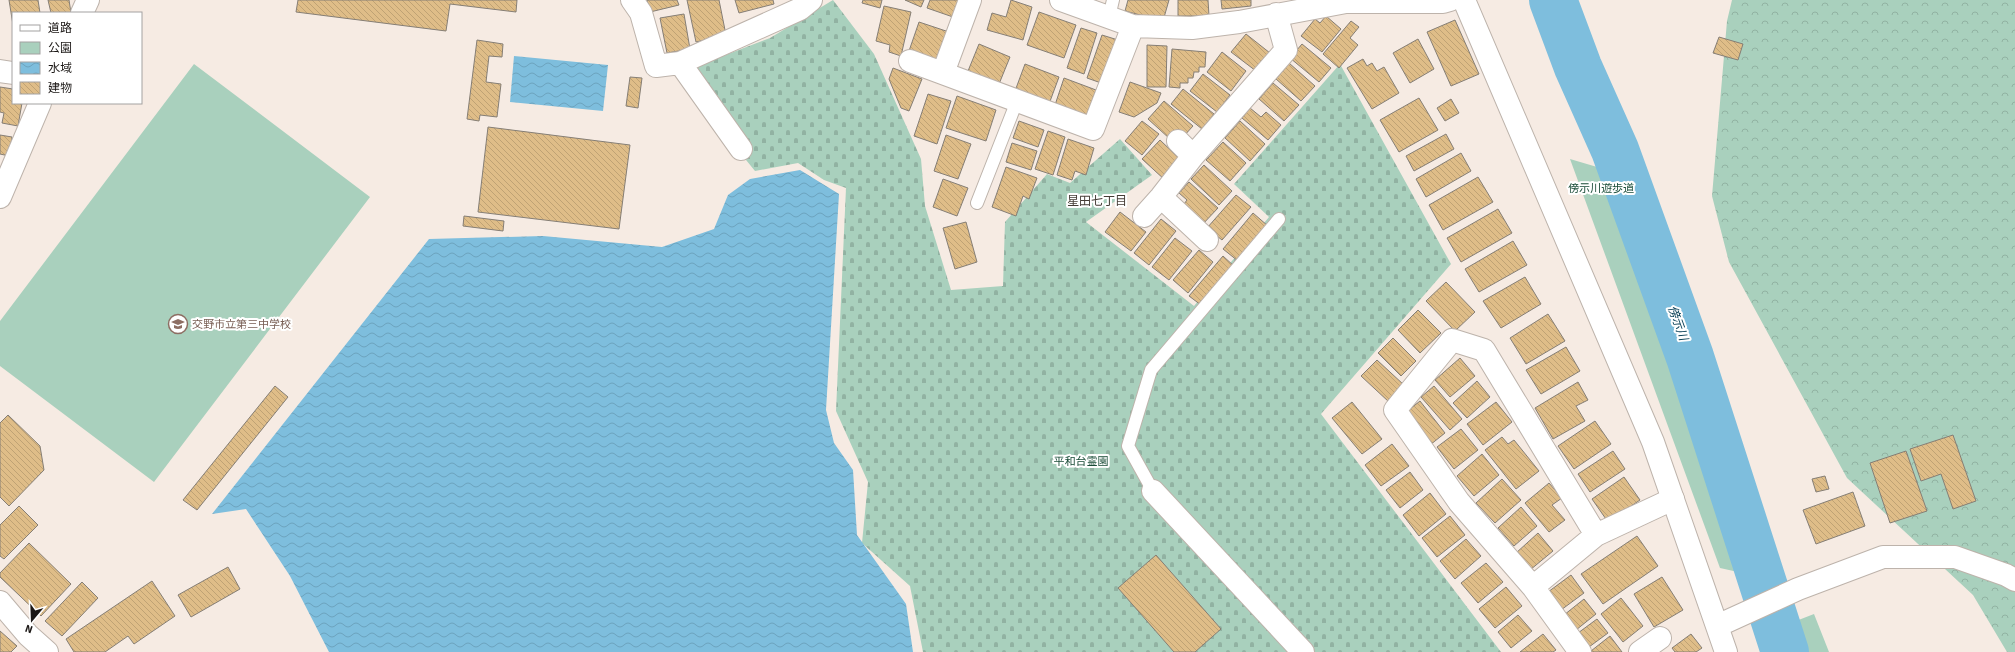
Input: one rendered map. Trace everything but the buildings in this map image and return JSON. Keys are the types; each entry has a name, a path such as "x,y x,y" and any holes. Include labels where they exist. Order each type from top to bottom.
{"street":[{"path":"82,12 88,0"},
{"path":"632,0 641,13 656,66 680,63 800,9 811,0"},
{"path":"943,73 970,0"},
{"path":"1061,0 1111,8 1133,26 1192,28 1239,22 1345,1 1443,2 1450,0"},
{"path":"1464,0 1654,442 1726,652"},
{"path":"1144,216 1161,197 1186,149 1286,50 1276,14"},
{"path":"910,61 1093,129 1133,26"},
{"path":"680,63 741,149"},
{"path":"0,71 12,73"},
{"path":"0,197 4,176 40,104"},
{"path":"1161,197 1208,240"},
{"path":"1580,652 1533,587 1459,502 1395,410 1452,340 1484,350 1596,535"},
{"path":"1153,491 1303,652"},
{"path":"1533,587 1596,535 1673,499"},
{"path":"1717,626 1787,594 1883,557 1955,557 2006,575 2015,580"},
{"path":"0,602 28,634 47,652"},
{"path":"1640,652 1660,638"}],"lane":[{"path":"977,203 1017,101"},
{"path":"1153,491 1128,446 1151,370 1279,219"}],"green space":[{"name":"平和台霊園","path":"833,0 874,54 921,159 925,206 951,290 1003,286 1005,222 1047,174 1070,183 1120,139 1152,175 1086,222 1194,306 1269,217 1234,184 1340,64 1451,264 1321,414 1501,652 923,652 910,586 862,543 868,482 836,411 846,188 824,180 798,163 755,171 676,74 770,38"},
{"path":"1732,0 2015,0 2015,652 2007,652 1973,595 1847,478 1729,262 1712,196 1727,21"},
{"path":"194,64 370,197 154,482 0,366 0,321"},
{"name":"傍示川遊歩道","path":"1570,159 1614,172 1747,574 1720,568"},
{"path":"1814,614 1829,652 1792,652 1783,626"}],"water":[{"path":"514,56 608,65 603,111 510,102"},
{"path":"800,170 839,194 826,410 834,443 853,470 857,535 906,604 913,652 329,652 290,576 246,509 212,514 429,239 543,236 662,247 714,229 728,195 750,179"}],"waterway":[{"name":"傍示川","path":"1553,0 1578,67 1615,150 1690,357 1785,652"}],"place":[{"name":"交野市立第三中学校","path":"178,324"}],"district":[{"name":"星田七丁目","path":"1097,201"}]}
